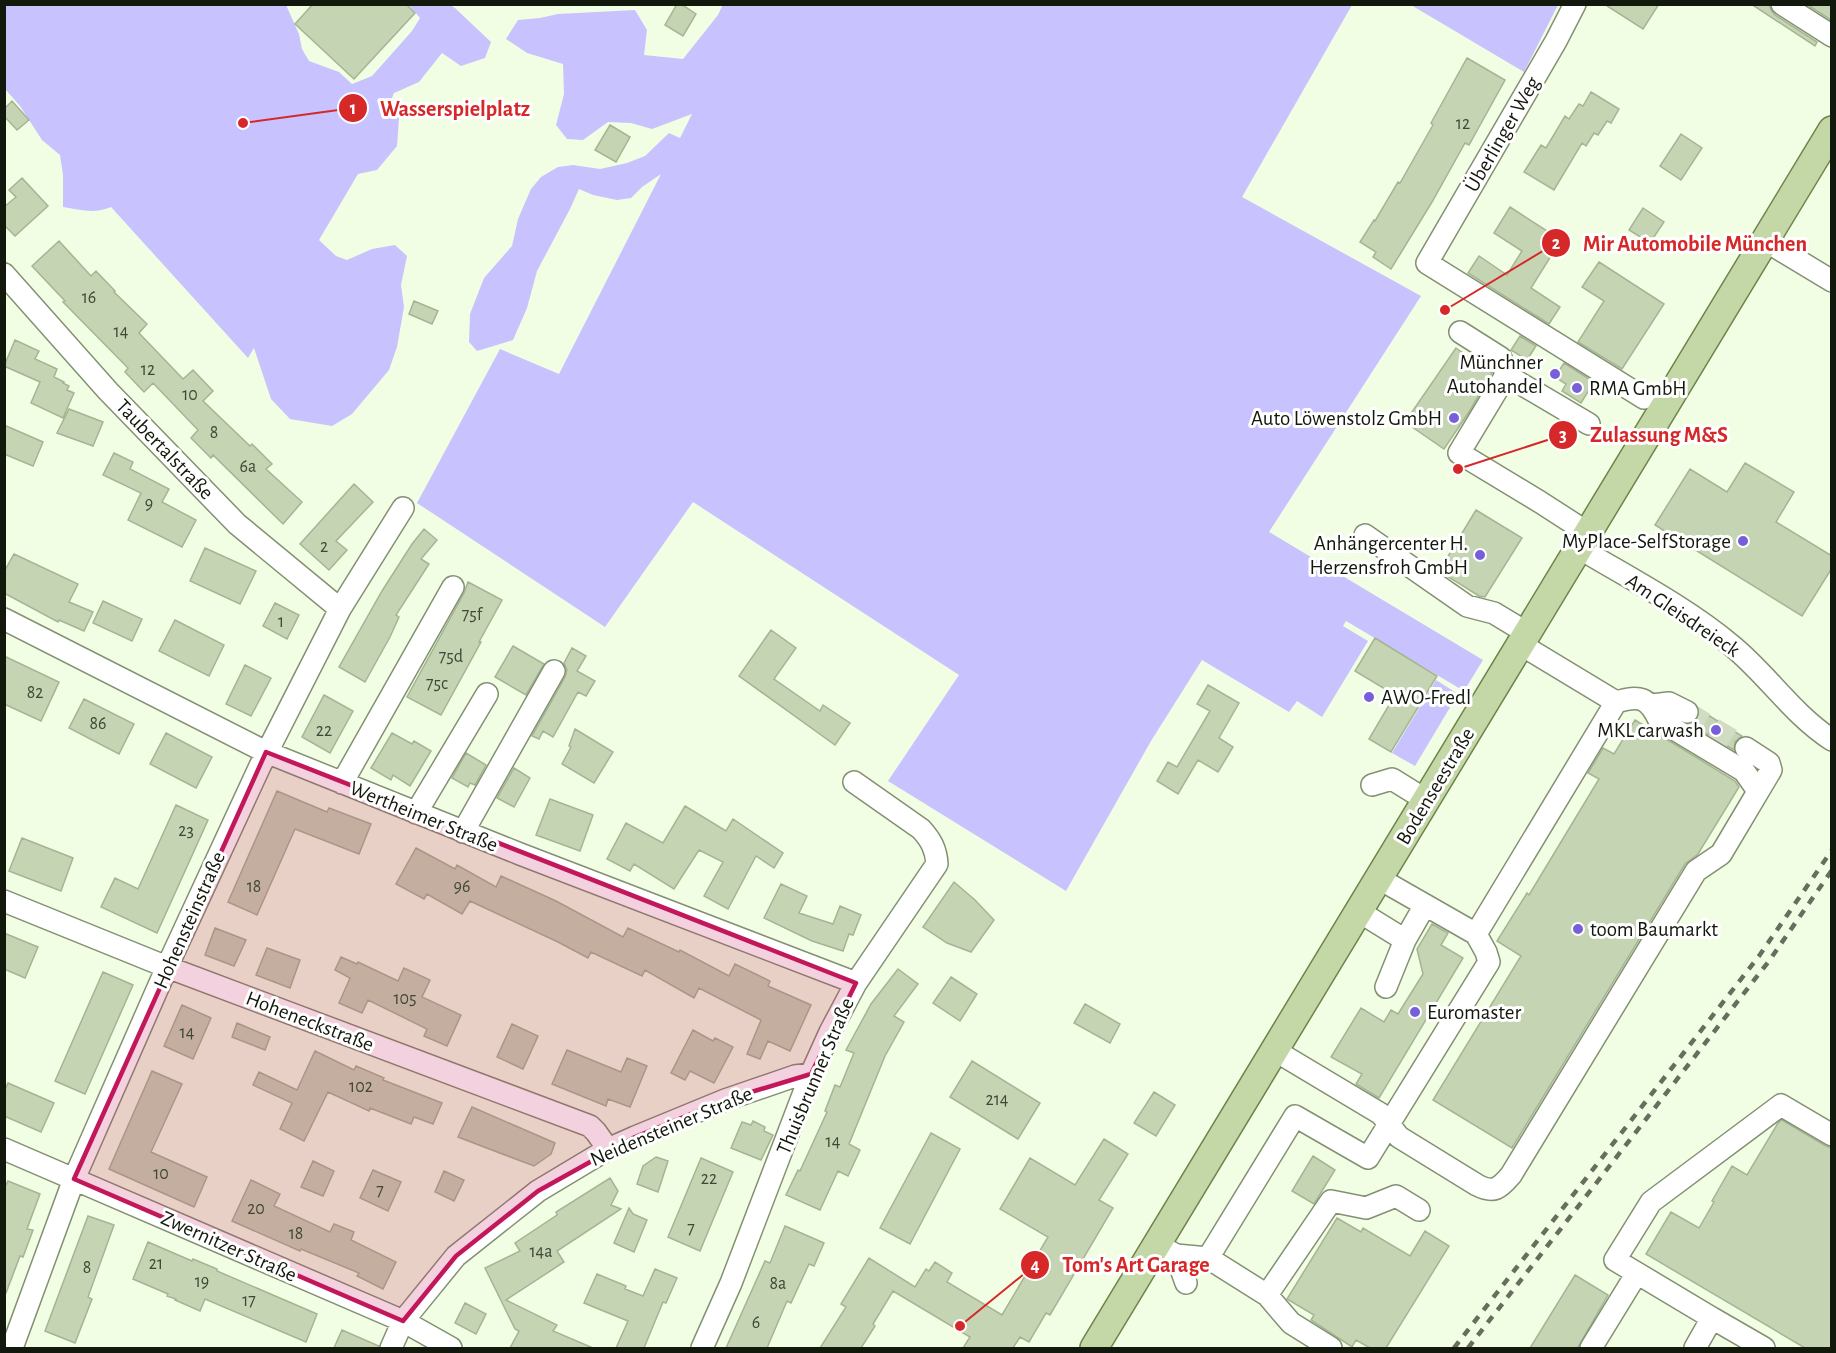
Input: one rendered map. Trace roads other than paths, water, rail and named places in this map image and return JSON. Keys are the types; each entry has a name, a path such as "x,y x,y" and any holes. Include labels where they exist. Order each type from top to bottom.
{"main road":[{"name":"Bodenseestraße","path":"1094,1348 1166,1250 1274,1050 1832,130"}],"street":[{"name":"Überlinger Weg","path":"1575,4 1556,41 1427,263 1644,398"},
{"path":"1782,4 1832,36"},
{"path":"1764,240 1832,280"},
{"name":"Taubertalstraße","path":"4,274 108,391 237,524 340,609"},
{"path":"1460,332 1501,358 1506,375 1589,424"},
{"name":"Am Gleisdreieck","path":"1506,375 1458,453 1540,502 1583,541 1729,643 1752,663 1784,700 1832,740"},
{"name":"Hohensteinstraße","path":"12,1348 74,1179 167,967 266,752 340,609 403,508"},
{"path":"1365,535 1467,606 1494,613 1524,638 1616,702"},
{"path":"342,783 453,587"},
{"name":"Wertheimer Straße","path":"4,619 266,752 463,832 856,983"},
{"path":"463,832 554,671"},
{"path":"416,813 487,693"},
{"path":"1476,934 1616,702 1632,697 1652,705 1669,703 1687,712"},
{"path":"1652,705 1659,720 1744,771 1758,791"},
{"path":"1274,1050 1381,1114 1399,1137 1407,1143 1485,1190 1501,1186 1511,1175 1696,871 1721,854 1771,770 1769,763 1746,748"},
{"path":"1372,785 1392,779 1426,800"},
{"name":"Thuisbrunner Straße","path":"702,1348 731,1283 811,1074 830,1032 856,983 937,864 936,851 930,838 921,829 854,782"},
{"path":"1208,1258 1295,1116 1368,1158 1489,962 1476,934 1378,878"},
{"name":"Hoheneckstraße","path":"4,901 167,967 590,1126 608,1149"},
{"path":"1386,987 1405,940 1425,905"},
{"path":"1358,911 1405,940"},
{"name":"Neidensteiner Straße","path":"392,1348 403,1321 456,1256 538,1191 608,1149 725,1100 795,1076 811,1074"},
{"path":"1764,1348 1615,1260 1651,1202 1781,1105 1832,1136"},
{"name":"Zwernitzer Straße","path":"4,1149 403,1321 452,1348"},
{"path":"1267,1295 1331,1201 1366,1208 1396,1196 1419,1210"},
{"path":"1166,1250 1208,1258 1267,1295 1291,1323 1331,1348"},
{"path":"1166,1250 1185,1283"},
{"path":"1591,1348 1637,1273"},
{"path":"1695,1348 1712,1318"}],"tunnel":[{"path":"1687,712 1746,748"}],"railway":[{"path":"1454,1348 1759,956 1832,850"},
{"path":"1468,1348 1769,961 1832,870"}],"place":[{"name":"Wasserspielplatz","path":"243,123"},
{"name":"Mir Automobile München","path":"1445,310"},
{"name":"Münchner Autohandel","path":"1555,374"},
{"name":"RMA GmbH","path":"1577,388"},
{"name":"Auto Löwenstolz GmbH","path":"1454,418"},
{"name":"Zulassung M&S","path":"1458,469"},
{"name":"MyPlace-SelfStorage","path":"1743,541"},
{"name":"Anhängercenter H. Herzensfroh GmbH","path":"1480,555"},
{"name":"AWO-Fredl","path":"1369,697"},
{"name":"MKL carwash","path":"1716,730"},
{"name":"toom Baumarkt","path":"1578,929"},
{"name":"Euromaster","path":"1415,1012"},
{"name":"Tom's Art Garage","path":"960,1326"}]}
